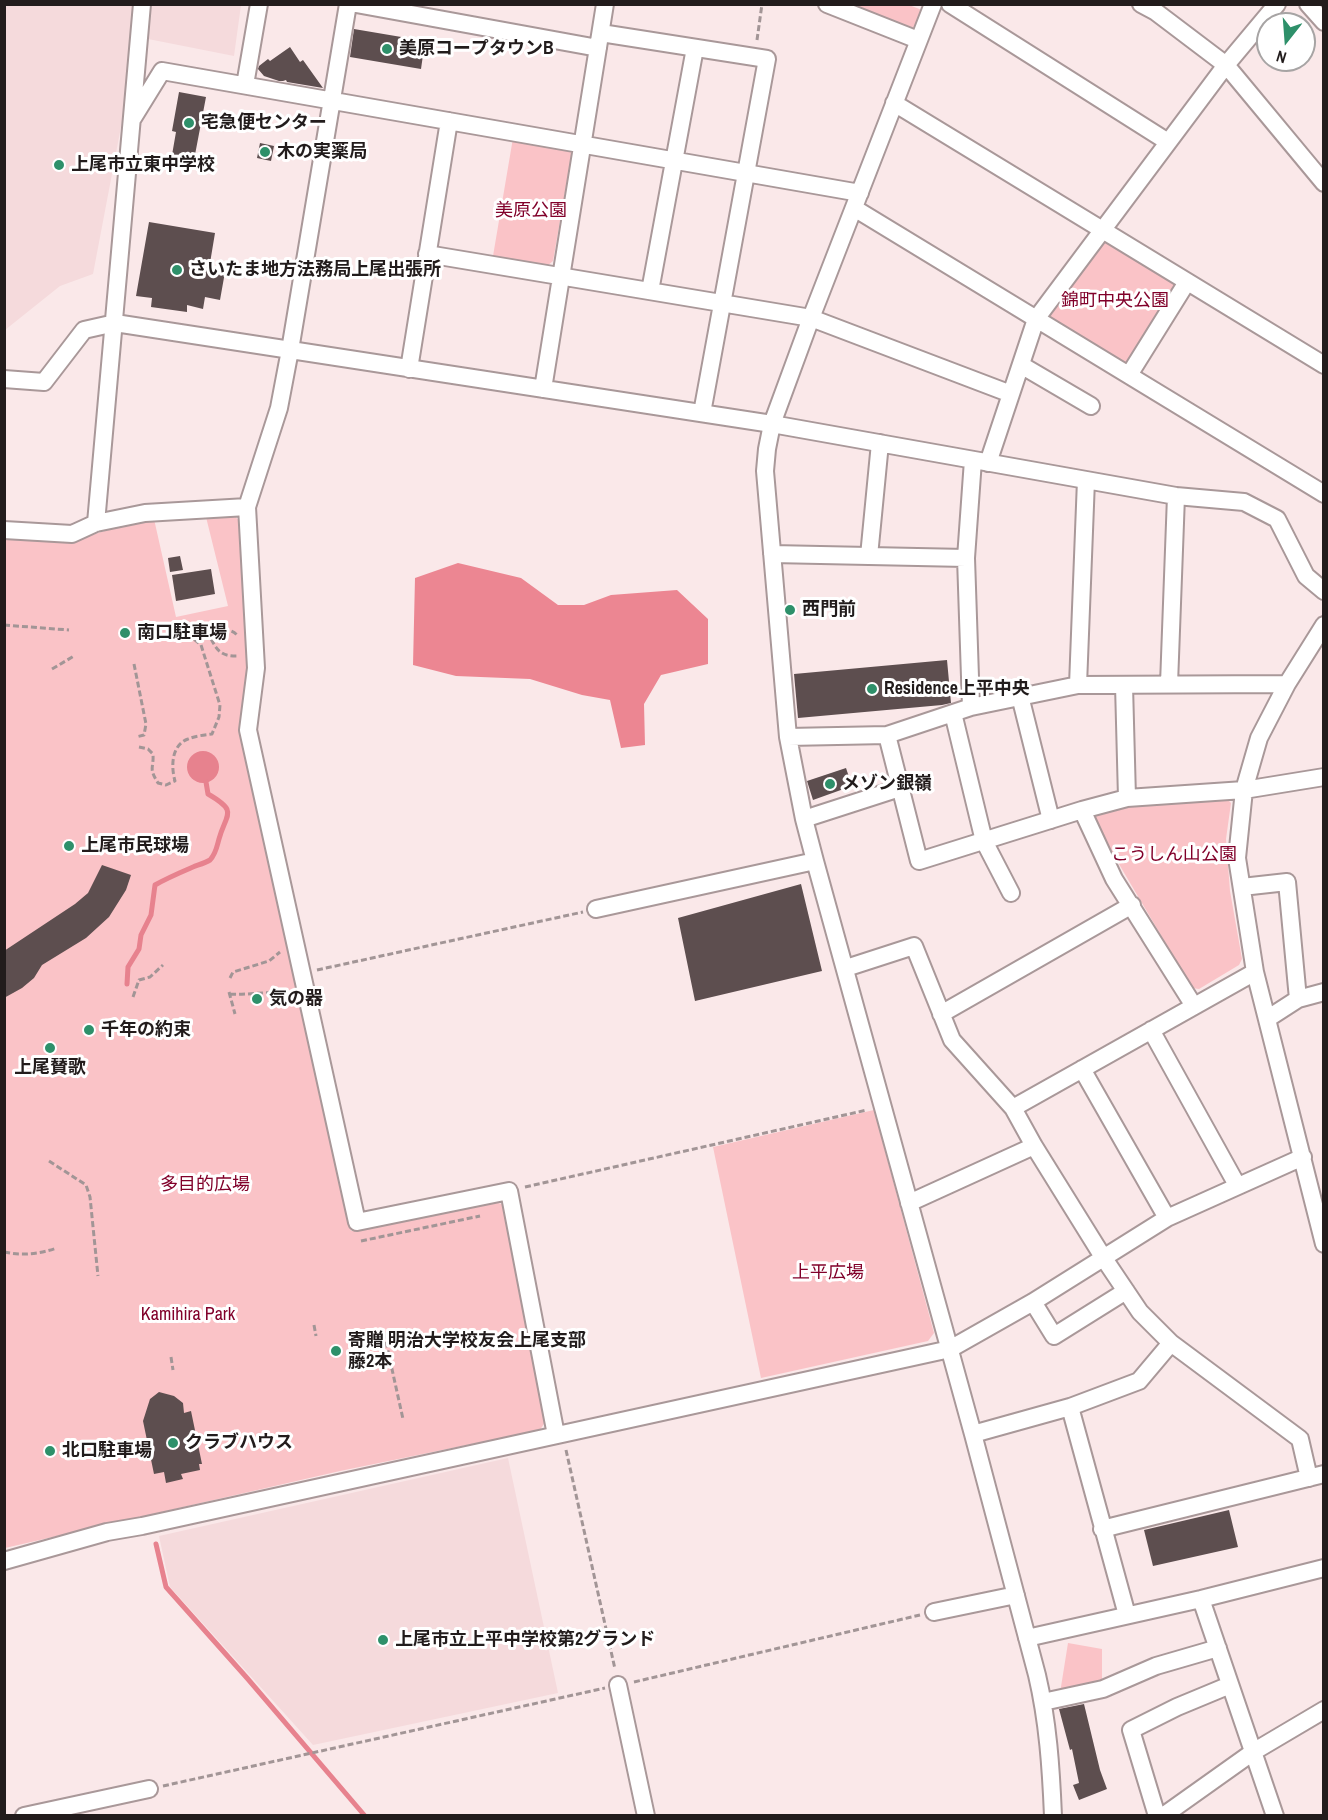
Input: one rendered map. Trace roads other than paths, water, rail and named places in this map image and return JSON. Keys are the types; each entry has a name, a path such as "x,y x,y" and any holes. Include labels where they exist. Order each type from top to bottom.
{"street":[{"path":"96,524 142,4"},
{"path":"245,85 260,4"},
{"path":"348,4 279,408 247,507 256,668 248,730 357,1222 508,1191 559,1434"},
{"path":"356,4 599,40 695,48 767,59 702,414"},
{"path":"543,389 605,4"},
{"path":"826,4 918,40"},
{"path":"933,4 772,424 765,471 788,737 804,819 1027,1638 1043,1702 1050,1746 1053,1815"},
{"path":"950,4 1168,142"},
{"path":"1142,4 1226,65 1323,183"},
{"path":"971,707 966,558 980,461 1011,393 1036,319 1226,65 1277,4"},
{"path":"1308,4 1323,22"},
{"path":"650,291 695,48"},
{"path":"132,118 162,71 746,173 857,200 1036,319 1323,494"},
{"path":"894,103 1323,365"},
{"path":"409,369 449,121"},
{"path":"427,254 811,318 1011,393"},
{"path":"1129,375 1187,282"},
{"path":"4,379 44,382 84,330 115,323 772,424 1176,496 1244,502 1277,519 1306,576 1323,591"},
{"path":"1021,365 1091,406"},
{"path":"869,556 880,443"},
{"path":"1078,685 1086,480"},
{"path":"1169,684 1176,496"},
{"path":"4,530 72,534 96,524 145,513 247,507"},
{"path":"772,554 966,558"},
{"path":"1323,625 1287,684 1259,738 1244,790 1238,858 1255,972 1323,1244"},
{"path":"788,737 887,735 971,707 1078,685 1287,684"},
{"path":"1124,685 1127,798"},
{"path":"1020,696 1051,820"},
{"path":"953,713 984,841 1011,893"},
{"path":"887,735 919,861 1127,798 1244,790 1323,777"},
{"path":"804,819 900,788"},
{"path":"1082,810 1114,879 1194,1006"},
{"path":"596,909 815,861"},
{"path":"1242,887 1287,882 1298,999"},
{"path":"941,1014 1132,905"},
{"path":"846,968 914,946 952,1040 1013,1108 1102,1257 1140,1312 1172,1343 1300,1439 1316,1476 1102,1529"},
{"path":"1013,1108 1255,972"},
{"path":"1267,1019 1298,999 1323,992"},
{"path":"1151,1030 1237,1185"},
{"path":"1082,1069 1167,1218"},
{"path":"909,1203 1034,1146"},
{"path":"4,1561 107,1532 153,1524 950,1349 1033,1302 1167,1218 1303,1157"},
{"path":"1033,1302 1054,1336 1126,1291"},
{"path":"973,1434 1070,1407 1139,1381 1172,1343"},
{"path":"1070,1407 1127,1615"},
{"path":"1027,1638 1201,1599 1323,1568"},
{"path":"934,1612 1016,1595"},
{"path":"1201,1599 1275,1815"},
{"path":"1043,1702 1103,1689 1156,1666 1218,1648"},
{"path":"618,1685 646,1815"},
{"path":"1156,1815 1131,1730 1230,1685"},
{"path":"1163,1815 1253,1752 1322,1716"},
{"path":"24,1815 149,1789"}],"waterway":[{"path":"127,984 128,967 139,949 141,935 151,915 155,885 210,860 215,853 228,814 224,805 208,794 206,782"},
{"path":"156,1544 166,1587 365,1816"}],"place":[{"name":"美原コープタウンB","path":"387,49"},
{"name":"宅急便センター","path":"189,123"},
{"name":"木の実薬局","path":"265,152"},
{"name":"上尾市立東中学校","path":"59,165"},
{"name":"さいたま地方法務局上尾出張所","path":"177,270"},
{"name":"西門前","path":"790,610"},
{"name":"南口駐車場","path":"125,633"},
{"name":"Residence上平中央","path":"872,689"},
{"name":"メゾン銀嶺","path":"830,784"},
{"name":"上尾市民球場","path":"69,846"},
{"name":"気の器","path":"257,999"},
{"name":"千年の約束","path":"89,1030"},
{"name":"上尾賛歌","path":"50,1048"},
{"name":"寄贈 明治大学校友会上尾支部 藤2本","path":"336,1351"},
{"name":"クラブハウス","path":"173,1443"},
{"name":"北口駐車場","path":"50,1451"},
{"name":"上尾市立上平中学校第2グランド","path":"383,1640"}],"park label":[{"name":"美原公園","path":"531,211"},
{"name":"錦町中央公園","path":"1115,301"},
{"name":"こうしん山公園","path":"1174,855"},
{"name":"多目的広場","path":"205,1185"},
{"name":"上平広場","path":"828,1273"},
{"name":"Kamihira Park","path":"188,1315"}]}
